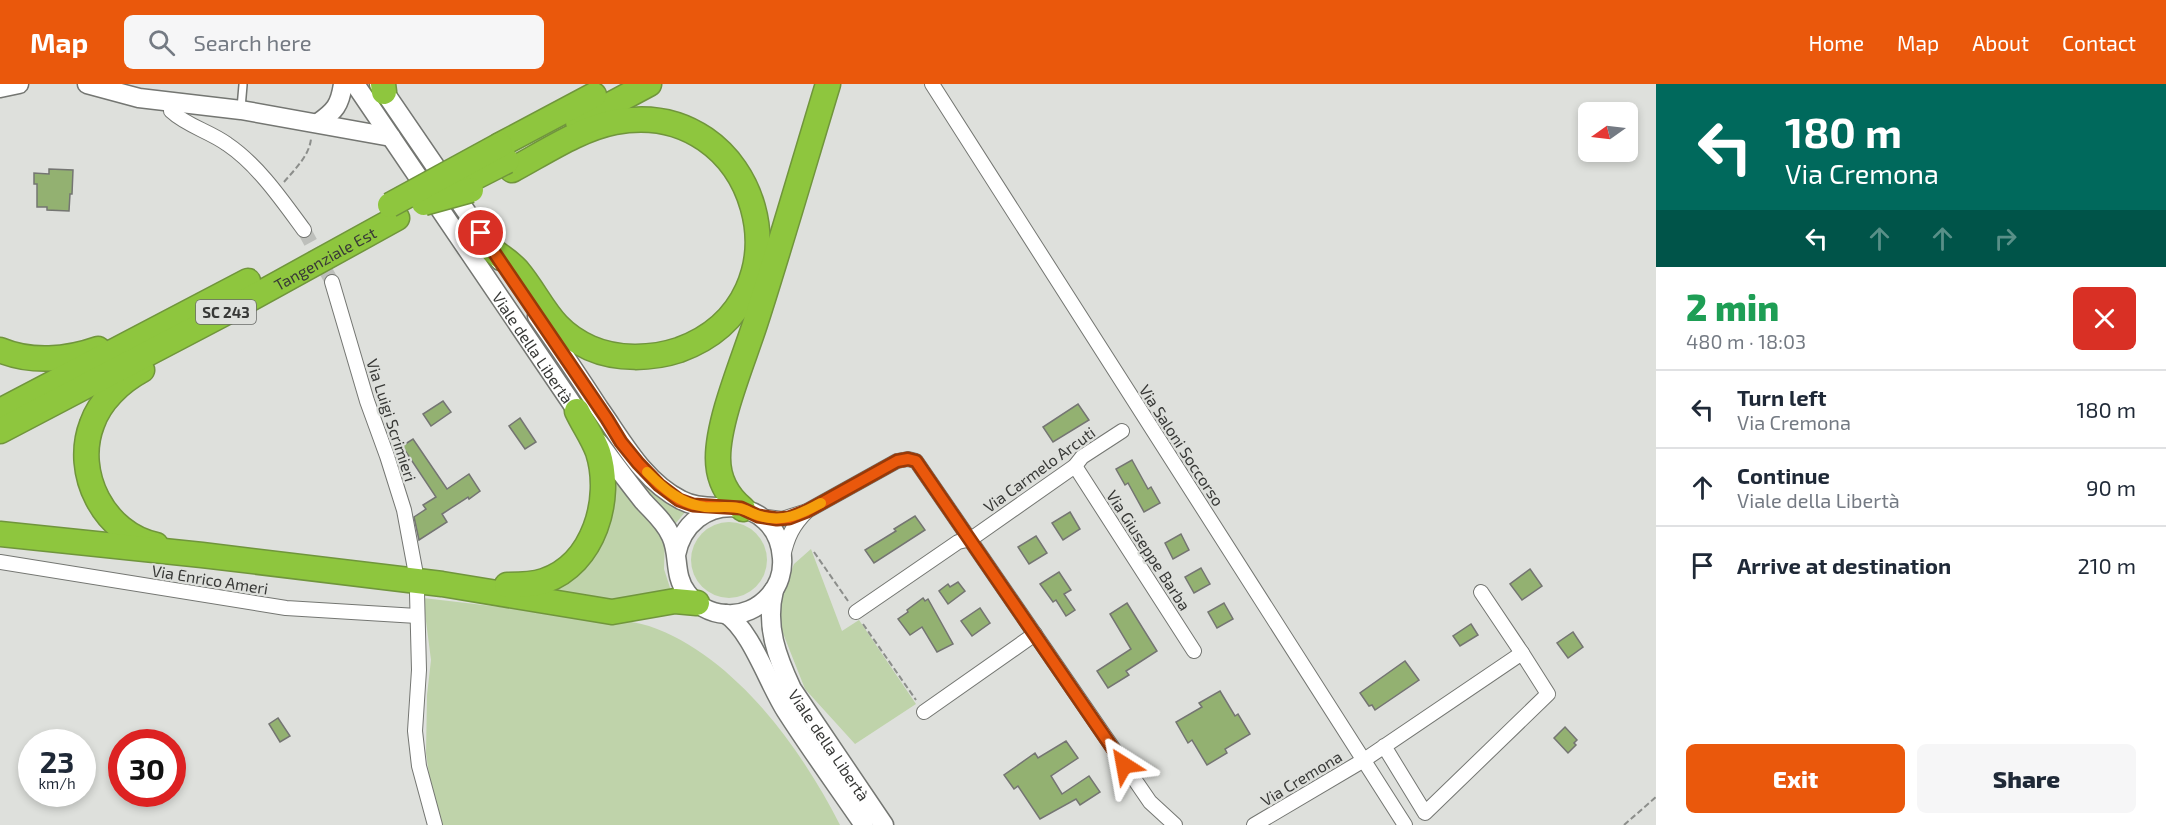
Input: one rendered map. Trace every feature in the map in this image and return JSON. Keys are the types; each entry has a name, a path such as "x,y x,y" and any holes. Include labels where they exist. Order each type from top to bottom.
{"highway":[{"path":"420,197 470,190 504,153 594,84"},
{"path":"504,153 614,84"},
{"path":"504,153 649,84"},
{"path":"741,511 729,497 722,480 718,460 722,431 782,242 828,84"},
{"path":"420,197 453,161 504,153 572,138 613,122 640,119 666,121 701,136 720,150 737,171 750,197 758,252 754,274 744,298 710,335 665,354 641,357 617,355 591,348 565,333 549,318 516,269 492,250"},
{"name":"Tangenziale Est","path":"0,431 220,306 420,197"},
{"path":"0,350 22,357 44,359 85,354 176,310 220,306"},
{"path":"202,555 147,543 116,525 96,497 90,478 87,441 98,411 118,387 130,377 190,343 220,306"},
{"name":"Tangenziale Est","path":"0,411 220,306"},
{"path":"442,584 526,585 545,580 563,571 578,558 599,518 602,473 597,451 577,411"},
{"path":"0,534 202,555 442,584 612,612 675,601 697,603"}],"main road":[{"path":"0,88 19,84"},
{"path":"87,84 139,98 241,110 391,137 408,126"},
{"path":"318,123 333,113 340,100 343,84"},
{"name":"Viale della Libertà","path":"355,84 577,411 622,475 663,523 671,536 679,579 697,603"},
{"name":"Viale della Libertà","path":"382,87 621,442 638,463 659,485 679,500 693,505 741,511"},
{"path":"676,555 680,540 688,526 707,512 741,511 765,521 777,536 783,562"},
{"name":"Viale della Libertà","path":"783,562 774,590 770,613 776,651 792,689 884,825"},
{"path":"697,603 714,612 735,614 753,609 774,590"},
{"name":"Viale della Libertà","path":"726,614 739,627 784,709 864,825"},
{"path":"812,720 895,825"},
{"path":"825,769 839,793 852,825"}],"street":[{"name":"Via Saloni Soccorso","path":"932,84 1405,825"},
{"path":"172,103 171,111 179,119 215,136 230,146 272,187 304,230"},
{"name":"Via Luigi Scrimieri","path":"332,282 367,401 404,510 415,569"},
{"name":"Via Carmelo Arcuti","path":"856,612 958,542 971,539 1122,431"},
{"path":"741,511 782,519 807,511 897,461 908,459 916,461 1150,802 1175,825"},
{"name":"Via Giuseppe Barba","path":"1075,466 1194,651"},
{"path":"783,562 788,535 794,524 807,511"},
{"name":"Via Enrico Ameri","path":"0,562 286,608 417,616"},
{"path":"1384,746 1429,819 1548,694 1481,592"},
{"path":"417,593 419,670 415,731 419,766 435,825"},
{"path":"924,712 1035,634"},
{"name":"Via Cremona","path":"1254,825 1364,760 1522,653"}],"lane":[{"path":"241,110 243,85"}],"path":[{"path":"281,199 283,183 304,159 310,147 311,134 318,123"},
{"path":"814,552 924,712"},
{"path":"1624,825 1656,797"}],"green space":[{"path":"609,438 686,511 676,523 639,483 620,458"},
{"path":"608,466 665,537 664,569 672,594 634,601 534,593 570,574"},
{"path":"722,522 736,522 750,528 761,539 765,545 767,560 765,575 756,587 744,596 722,598 708,592 697,581 691,567 691,553 697,539 708,528"},
{"path":"811,549 842,631 859,620 916,704 855,744 805,689 775,613 794,564"},
{"path":"423,598 632,622 649,626 680,640 709,658 737,681 762,708 806,766 840,825 442,825 432,796 426,753 427,695 431,660"}],"building":[{"path":"49,169 73,170 69,211 37,207 37,184 34,184 34,173 49,174"},
{"path":"443,401 451,412 431,426 423,414"},
{"path":"1078,404 1089,420 1053,442 1043,427"},
{"path":"520,418 536,442 525,449 509,426"},
{"path":"413,439 447,489 469,474 480,491 442,514 447,522 419,540 414,517 426,509 423,505 436,497 402,446"},
{"path":"1132,460 1148,489 1151,487 1160,503 1144,512 1128,483 1125,485 1116,469"},
{"path":"1070,512 1080,529 1063,540 1052,523"},
{"path":"915,516 925,530 874,563 865,550"},
{"path":"1181,534 1189,550 1173,559 1165,543"},
{"path":"1036,536 1047,553 1029,564 1018,547"},
{"path":"1201,568 1210,584 1194,593 1185,577"},
{"path":"1530,569 1542,586 1522,600 1510,584"},
{"path":"1059,572 1071,590 1064,594 1075,610 1066,616 1056,600 1053,602 1040,584"},
{"path":"958,582 965,591 948,604 939,591 948,584 950,587"},
{"path":"923,598 925,601 928,599 953,644 937,652 922,627 910,635 898,619"},
{"path":"1127,603 1157,651 1126,671 1129,675 1108,688 1097,671 1131,649 1110,614"},
{"path":"1224,603 1233,619 1217,628 1208,612"},
{"path":"980,608 990,623 972,636 961,621"},
{"path":"1471,624 1478,635 1460,646 1453,636"},
{"path":"1573,632 1583,647 1568,658 1557,643"},
{"path":"1405,661 1419,680 1375,710 1372,705 1369,706 1360,693"},
{"path":"1220,691 1235,716 1238,714 1250,734 1225,749 1227,753 1207,765 1192,740 1188,743 1176,722 1202,707 1199,703"},
{"path":"278,718 290,736 280,742 269,724"},
{"path":"1565,727 1577,740 1574,743 1576,745 1568,753 1554,738"},
{"path":"1066,741 1078,758 1051,776 1062,794 1089,776 1100,792 1080,805 1076,799 1040,819 1018,786 1014,789 1004,775 1035,753 1038,758"}],"tunnel":[{"path":"304,230 332,282"}],"slow traffic":[{"path":"647,472 659,485 679,500 693,505 741,508 758,516 782,519 807,511 821,503"}],"route":[{"path":"481,233 621,442 659,485 679,500 706,507 741,508 758,516 789,518 807,511 897,461 908,459 916,461 1124,765"}]}
